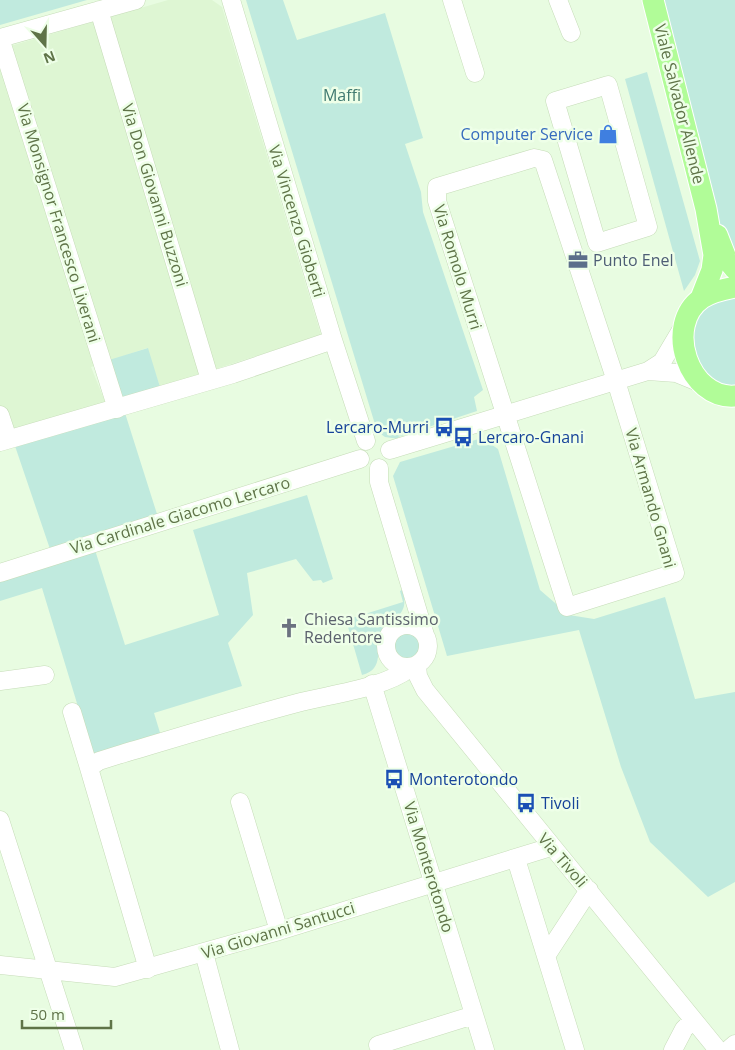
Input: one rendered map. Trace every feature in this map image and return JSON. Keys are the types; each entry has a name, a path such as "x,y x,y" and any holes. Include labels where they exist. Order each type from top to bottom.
{"main road":[{"name":"Viale Salvador Allende","path":"653,0 706,209 714,255 712,270 701,298 691,311 684,325"},
{"name":"Viale Salvador Allende","path":"706,209 726,258 735,269"},
{"path":"701,298 735,287"},
{"path":"684,325 685,351 690,367 705,388 735,409"},
{"path":"705,388 735,396"}],"street":[{"path":"0,38 136,0"},
{"name":"Via Vincenzo Gioberti","path":"231,0 333,340 366,441"},
{"path":"452,0 475,73"},
{"path":"558,0 571,33"},
{"name":"Via Don Giovanni Buzzoni","path":"99,10 210,380"},
{"name":"Via Monsignor Francesco Liverani","path":"0,38 117,409"},
{"path":"608,85 648,227 597,243 572,160 555,101 608,85"},
{"name":"Via Romolo Murri","path":"506,415 437,201 437,187 534,158 542,160 546,170"},
{"path":"572,160 546,170 616,380"},
{"path":"390,450 648,371 662,362 684,325"},
{"path":"0,415 4,441 117,409 333,340"},
{"path":"648,371 676,373 705,388"},
{"name":"Via Armando Gnani","path":"506,415 567,607 675,573 616,380"},
{"path":"380,439 390,450 387,463 379,468 366,466 360,459 360,449 366,441 380,439"},
{"name":"Via Cardinale Giacomo Lercaro","path":"0,573 360,459"},
{"path":"94,764 402,674 413,667 428,652 425,635 379,482 379,468"},
{"path":"372,684 386,652 388,638 397,628 408,602 409,583"},
{"path":"397,628 409,625 421,630 425,635"},
{"path":"386,652 392,662 398,666 413,667"},
{"name":"Via Tivoli","path":"413,667 425,690 718,1050"},
{"path":"0,681 45,675"},
{"name":"Via Monterotondo","path":"372,684 485,1050"},
{"path":"72,712 94,764 148,969"},
{"path":"240,802 279,931"},
{"path":"0,820 74,1050"},
{"name":"Via Giovanni Santucci","path":"0,965 115,977 279,931 516,859 551,846"},
{"path":"516,859 575,1050"},
{"path":"546,956 589,890"},
{"path":"204,953 230,1050"},
{"path":"378,1045 474,1015"},
{"path":"673,1050 684,1029 693,1020"},
{"path":"728,1050 735,1044"}],"shaded area":[{"path":"168,0 212,0 222,7 321,335 160,387 147,348 91,367 106,404 0,435 0,49"}],"green space":[{"path":"0,0 87,0 0,25"},
{"name":"Maffi","path":"246,0 283,0 297,40 385,13 423,138 405,144 421,192 423,212 483,390 474,397 477,411 398,437 399,439 385,437 374,429 376,428 374,421"},
{"path":"662,0 735,0 735,258 720,230"},
{"path":"647,72 700,261 695,275 684,291 625,79"},
{"path":"735,291 735,390 709,381 691,353 694,320 702,307"},
{"path":"148,348 160,387 123,398 109,360"},
{"path":"125,413 157,514 50,549 15,446"},
{"path":"482,438 498,449 540,590 569,615 594,619 665,597 695,699 735,692 735,882 708,897 650,842 621,767 579,630 447,656 393,476 400,462"},
{"path":"307,495 333,579 323,583 321,580 313,581 296,559 247,573 253,615 228,643 242,686 154,713 161,736 93,756 42,588 0,601 0,581 95,550 125,645 219,615 193,530"},
{"path":"402,590 404,605 402,611 382,633 377,663 374,668 362,675 346,620 403,602 400,591"},
{"path":"407,633 417,637 421,647 417,657 407,661 397,657 393,647 397,637"}],"place":[{"name":"Computer Service","path":"608,134"},
{"name":"Punto Enel","path":"578,260"},
{"name":"Lercaro-Murri","path":"444,427"},
{"name":"Lercaro-Gnani","path":"463,437"},
{"name":"Chiesa Santissimo Redentore","path":"289,628"},
{"name":"Monterotondo","path":"394,779"},
{"name":"Tivoli","path":"526,803"}]}
